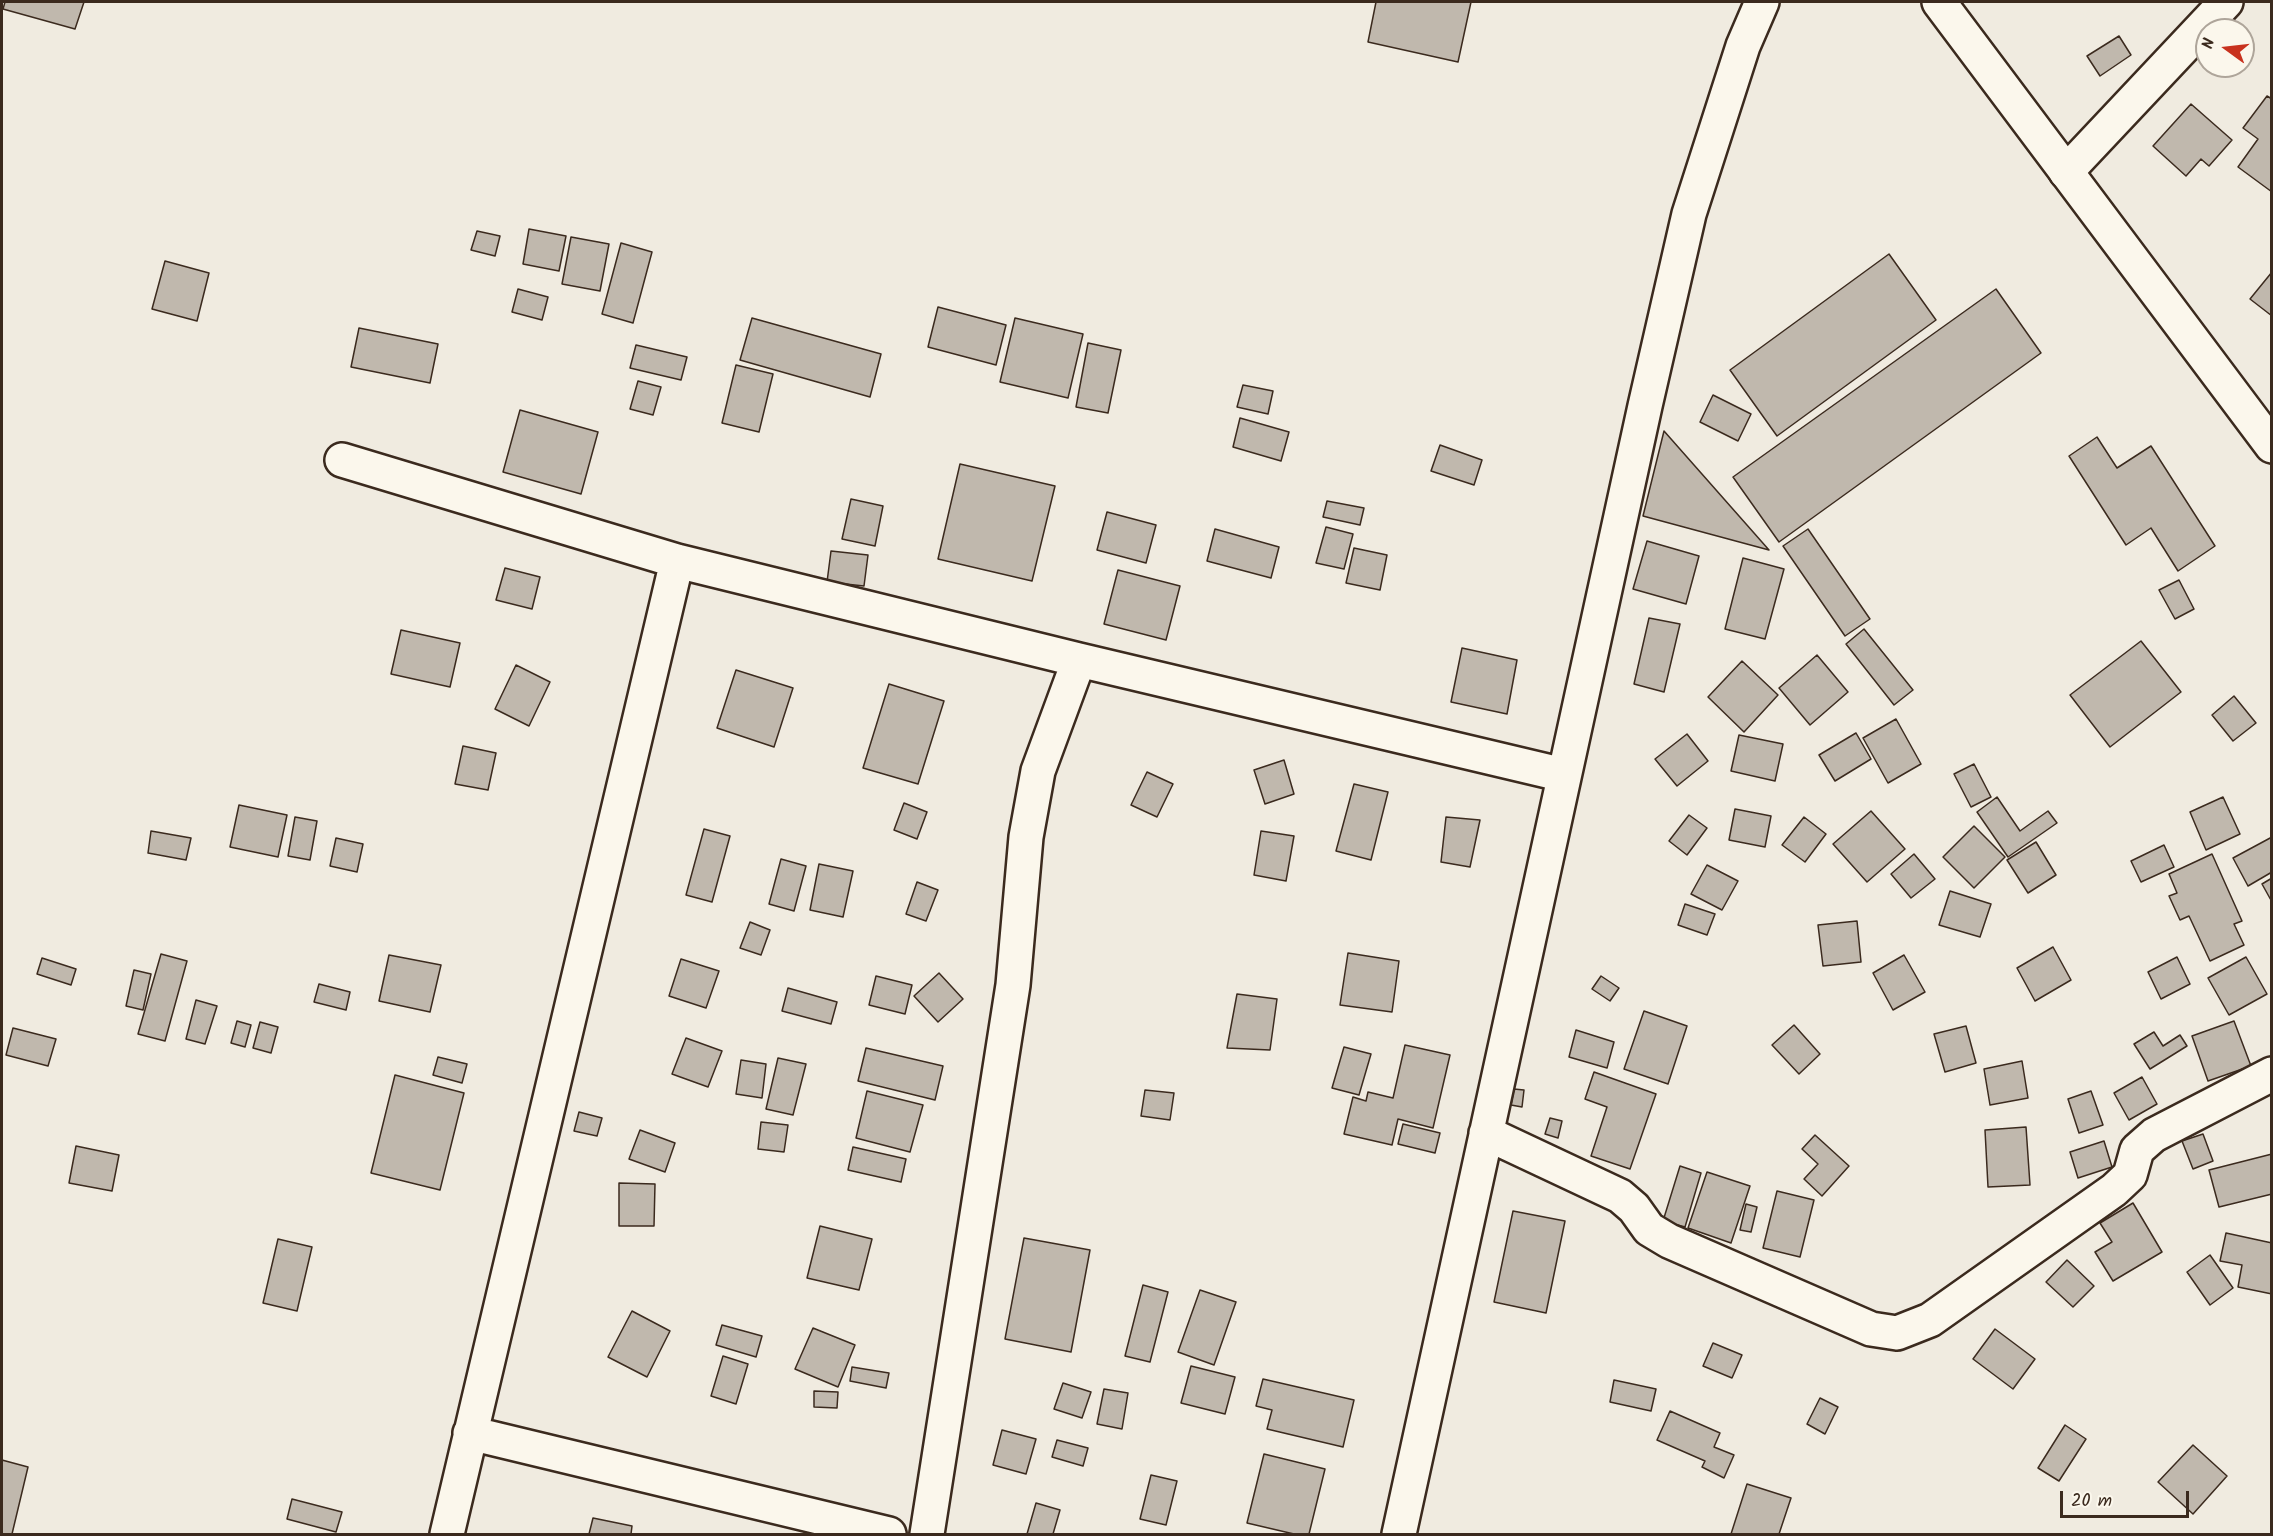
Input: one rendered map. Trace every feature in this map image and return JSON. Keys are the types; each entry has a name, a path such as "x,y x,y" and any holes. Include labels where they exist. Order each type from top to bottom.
{"street":[{"path":"1399,1534 1689,214 1743,46 1762,2"},
{"path":"1939,2 2271,446"},
{"path":"2066,172 2226,2"},
{"path":"342,460 677,561 1079,660 1564,775"},
{"path":"447,1534 677,561"},
{"path":"927,1534 1013,986 1026,837 1038,771 1079,660"},
{"path":"1486,1133 1620,1196 1634,1208 1649,1229 1669,1241 1871,1329 1896,1333 1930,1320 2114,1190 2130,1175 2137,1150 2154,1135 2271,1074"},
{"path":"470,1433 890,1534"}],"building":[{"path":"5,2 84,2 75,29 3,9"},
{"path":"1376,2 1471,2 1458,62 1368,42"},
{"path":"2119,36 2131,55 2100,76 2087,56"},
{"path":"2267,96 2272,99 2272,192 2238,167 2258,139 2243,128"},
{"path":"2191,104 2232,140 2209,166 2201,159 2186,176 2153,146"},
{"path":"529,229 566,236 559,271 523,264"},
{"path":"477,231 500,236 495,256 471,250"},
{"path":"571,237 609,244 600,291 562,284"},
{"path":"621,243 652,252 633,323 602,314"},
{"path":"1889,254 1936,320 1777,436 1730,370"},
{"path":"165,261 209,273 197,321 152,309"},
{"path":"2272,272 2272,316 2250,299"},
{"path":"518,289 548,297 542,320 512,312"},
{"path":"1996,289 2041,353 1779,542 1733,477"},
{"path":"938,307 1006,325 996,365 928,347"},
{"path":"752,318 881,354 870,397 740,360"},
{"path":"1015,318 1083,334 1068,398 1000,382"},
{"path":"359,328 438,344 430,383 351,367"},
{"path":"1088,343 1121,350 1108,413 1076,407"},
{"path":"636,345 687,357 681,380 630,368"},
{"path":"736,365 773,374 759,432 722,423"},
{"path":"638,381 661,387 653,415 630,409"},
{"path":"1243,385 1273,391 1268,414 1237,407"},
{"path":"1713,395 1751,414 1738,441 1700,422"},
{"path":"520,410 598,432 581,494 503,472"},
{"path":"1240,418 1289,432 1281,461 1233,447"},
{"path":"1664,431 1769,550 1643,516"},
{"path":"2097,437 2117,468 2151,446 2215,546 2178,571 2151,528 2126,545 2069,456"},
{"path":"1440,445 1482,460 1474,485 1431,471"},
{"path":"960,464 1055,486 1032,581 938,559"},
{"path":"851,499 883,506 875,546 842,539"},
{"path":"1327,501 1364,508 1360,525 1323,517"},
{"path":"1107,512 1156,525 1146,563 1097,550"},
{"path":"1326,527 1353,534 1344,569 1316,563"},
{"path":"1215,529 1279,547 1271,578 1207,561"},
{"path":"1808,529 1870,619 1845,636 1783,546"},
{"path":"1647,541 1699,556 1686,604 1633,589"},
{"path":"1354,548 1387,555 1380,590 1346,583"},
{"path":"831,551 868,555 864,586 827,582"},
{"path":"1743,558 1784,569 1765,639 1725,629"},
{"path":"505,568 540,577 532,609 496,600"},
{"path":"1118,570 1180,586 1166,640 1104,624"},
{"path":"2179,580 2194,609 2175,619 2159,590"},
{"path":"1649,618 1680,624 1664,692 1634,684"},
{"path":"1864,629 1913,690 1894,705 1846,644"},
{"path":"401,630 460,643 450,687 391,674"},
{"path":"2141,641 2181,692 2110,747 2070,695"},
{"path":"1462,648 1517,660 1507,714 1451,702"},
{"path":"1817,655 1848,692 1810,725 1779,688"},
{"path":"1742,661 1778,695 1744,732 1708,697"},
{"path":"516,665 550,682 529,726 495,709"},
{"path":"736,670 793,688 774,747 717,728"},
{"path":"889,684 944,701 918,784 863,768"},
{"path":"2234,696 2256,723 2233,741 2212,715"},
{"path":"1896,719 1921,764 1888,783 1863,738"},
{"path":"1856,733 1871,759 1835,781 1819,755"},
{"path":"1687,734 1708,761 1677,786 1655,759"},
{"path":"1739,735 1783,744 1775,781 1731,771"},
{"path":"463,746 496,753 488,790 455,784"},
{"path":"1284,760 1294,794 1265,804 1254,770"},
{"path":"1974,764 1991,797 1971,807 1954,774"},
{"path":"1147,772 1173,784 1157,817 1131,805"},
{"path":"1354,784 1388,792 1371,860 1336,851"},
{"path":"1997,797 2020,831 2048,811 2057,823 2008,857 1977,812"},
{"path":"2223,797 2240,834 2206,850 2190,812"},
{"path":"904,803 927,812 917,839 894,830"},
{"path":"239,805 287,815 278,857 230,847"},
{"path":"1735,809 1771,816 1765,847 1729,840"},
{"path":"1871,811 1905,849 1867,882 1833,844"},
{"path":"1689,815 1707,828 1687,855 1669,841"},
{"path":"295,817 317,821 310,860 288,856"},
{"path":"1446,817 1480,820 1470,867 1441,862"},
{"path":"1804,817 1826,834 1805,862 1782,845"},
{"path":"1974,826 2005,857 1974,888 1943,857"},
{"path":"704,829 730,836 712,902 686,895"},
{"path":"151,831 191,838 186,860 148,853"},
{"path":"1261,831 1294,836 1286,881 1254,875"},
{"path":"2272,837 2272,872 2248,886 2233,858"},
{"path":"336,838 363,844 357,872 330,866"},
{"path":"2036,842 2056,875 2028,893 2007,860"},
{"path":"2164,845 2174,867 2141,882 2131,861"},
{"path":"1914,854 1935,879 1911,898 1891,874"},
{"path":"2212,854 2242,921 2234,924 2244,945 2210,961 2189,916 2180,920 2169,896 2177,893 2169,874"},
{"path":"781,859 806,866 794,911 769,904"},
{"path":"819,864 853,871 843,917 810,910"},
{"path":"1707,865 1738,881 1722,910 1691,894"},
{"path":"2272,878 2272,902 2262,884"},
{"path":"917,882 938,890 926,921 906,914"},
{"path":"1950,891 1991,904 1980,937 1939,925"},
{"path":"1685,904 1715,914 1707,935 1678,925"},
{"path":"1857,921 1861,962 1823,966 1818,925"},
{"path":"750,922 770,930 761,955 740,948"},
{"path":"2053,947 2071,980 2035,1001 2017,968"},
{"path":"1348,953 1399,961 1392,1012 1340,1005"},
{"path":"161,954 187,961 165,1041 138,1034"},
{"path":"389,955 441,965 430,1012 379,1001"},
{"path":"1904,955 1925,992 1893,1010 1873,973"},
{"path":"2177,957 2190,984 2161,999 2148,972"},
{"path":"2246,957 2267,994 2229,1015 2208,978"},
{"path":"42,958 76,969 71,985 37,974"},
{"path":"681,959 719,971 706,1008 669,996"},
{"path":"134,970 151,974 143,1010 126,1006"},
{"path":"939,973 963,999 938,1022 914,996"},
{"path":"876,976 912,985 905,1014 869,1005"},
{"path":"1601,976 1619,988 1610,1001 1592,989"},
{"path":"319,984 350,992 346,1010 314,1002"},
{"path":"788,988 837,1002 831,1024 782,1011"},
{"path":"1237,994 1277,999 1270,1050 1227,1048"},
{"path":"196,1000 217,1006 205,1044 186,1039"},
{"path":"1644,1011 1687,1026 1668,1084 1624,1069"},
{"path":"237,1021 251,1025 245,1047 231,1043"},
{"path":"2234,1021 2251,1066 2208,1081 2192,1036"},
{"path":"260,1022 278,1027 271,1053 253,1048"},
{"path":"1794,1025 1820,1054 1799,1074 1772,1045"},
{"path":"1966,1026 1976,1063 1945,1072 1934,1034"},
{"path":"13,1028 56,1039 48,1066 6,1055"},
{"path":"1576,1030 1614,1042 1607,1068 1569,1057"},
{"path":"2154,1032 2163,1046 2180,1035 2187,1046 2150,1069 2134,1044"},
{"path":"686,1038 722,1051 708,1087 672,1074"},
{"path":"1405,1045 1450,1055 1433,1128 1398,1119 1392,1145 1344,1134 1353,1097 1366,1101 1368,1092 1393,1098"},
{"path":"1344,1047 1371,1054 1359,1095 1332,1088"},
{"path":"866,1048 943,1066 935,1100 858,1081"},
{"path":"438,1057 467,1064 462,1083 433,1075"},
{"path":"778,1058 806,1064 793,1115 766,1109"},
{"path":"741,1060 766,1064 762,1098 736,1094"},
{"path":"2022,1061 2028,1098 1990,1105 1984,1069"},
{"path":"1594,1072 1656,1094 1630,1169 1591,1156 1607,1107 1585,1099"},
{"path":"395,1075 464,1093 440,1190 371,1173"},
{"path":"2142,1077 2157,1104 2129,1120 2114,1093"},
{"path":"1514,1089 1524,1090 1522,1107 1511,1105"},
{"path":"1145,1090 1174,1093 1170,1120 1141,1116"},
{"path":"867,1091 923,1105 910,1152 856,1138"},
{"path":"2091,1091 2103,1125 2079,1133 2068,1099"},
{"path":"579,1112 602,1118 597,1136 574,1131"},
{"path":"1550,1118 1562,1121 1558,1138 1545,1134"},
{"path":"761,1122 788,1125 784,1152 758,1149"},
{"path":"1403,1124 1440,1133 1435,1153 1398,1144"},
{"path":"2026,1127 2030,1185 1988,1187 1985,1130"},
{"path":"640,1130 675,1143 665,1172 629,1159"},
{"path":"2203,1134 2213,1161 2193,1169 2182,1141"},
{"path":"1815,1135 1849,1166 1822,1196 1804,1179 1818,1164 1802,1149"},
{"path":"2104,1141 2112,1167 2078,1178 2070,1152"},
{"path":"76,1146 119,1155 112,1191 69,1183"},
{"path":"853,1147 906,1159 901,1182 848,1170"},
{"path":"2272,1154 2272,1194 2219,1207 2209,1170"},
{"path":"1680,1166 1701,1173 1685,1227 1663,1221"},
{"path":"1707,1172 1750,1186 1731,1243 1688,1228"},
{"path":"619,1183 655,1184 654,1226 619,1226"},
{"path":"1777,1191 1814,1200 1800,1257 1763,1248"},
{"path":"2133,1203 2162,1252 2113,1281 2095,1252 2112,1242 2100,1223"},
{"path":"1746,1204 1757,1207 1751,1232 1740,1230"},
{"path":"1513,1211 1565,1221 1546,1313 1494,1302"},
{"path":"820,1226 872,1239 859,1290 807,1278"},
{"path":"2226,1233 2272,1243 2272,1294 2238,1287 2242,1265 2220,1261"},
{"path":"1024,1238 1090,1250 1071,1352 1005,1339"},
{"path":"278,1239 312,1247 297,1311 263,1303"},
{"path":"2210,1255 2233,1288 2210,1305 2187,1272"},
{"path":"2067,1260 2094,1286 2073,1307 2046,1282"},
{"path":"1143,1285 1168,1292 1150,1362 1125,1356"},
{"path":"1200,1290 1236,1302 1214,1365 1178,1352"},
{"path":"632,1311 670,1331 647,1377 608,1357"},
{"path":"722,1325 762,1336 756,1357 716,1345"},
{"path":"813,1328 855,1345 838,1387 795,1369"},
{"path":"1995,1329 2035,1359 2013,1389 1973,1359"},
{"path":"1713,1343 1742,1355 1732,1378 1703,1366"},
{"path":"723,1356 748,1364 736,1404 711,1396"},
{"path":"1191,1366 1235,1377 1225,1414 1181,1403"},
{"path":"852,1367 889,1373 886,1388 850,1381"},
{"path":"1263,1379 1354,1400 1343,1447 1267,1429 1272,1410 1256,1406"},
{"path":"1614,1380 1656,1389 1651,1411 1610,1402"},
{"path":"1063,1383 1091,1392 1082,1418 1054,1409"},
{"path":"1104,1389 1128,1393 1122,1429 1097,1424"},
{"path":"814,1391 838,1392 837,1408 814,1407"},
{"path":"1820,1398 1838,1407 1825,1434 1807,1424"},
{"path":"1670,1411 1720,1433 1714,1447 1734,1455 1724,1478 1702,1467 1705,1461 1657,1440"},
{"path":"2065,1425 2086,1439 2059,1481 2038,1468"},
{"path":"1002,1430 1036,1439 1026,1474 993,1465"},
{"path":"1057,1440 1088,1448 1083,1466 1052,1457"},
{"path":"2193,1445 2227,1476 2193,1514 2158,1482"},
{"path":"1264,1454 1325,1469 1309,1534 1294,1534 1247,1523"},
{"path":"2,1460 28,1467 12,1534 2,1534"},
{"path":"1151,1475 1177,1481 1166,1525 1140,1519"},
{"path":"1747,1484 1791,1498 1779,1534 1731,1534"},
{"path":"292,1499 342,1512 336,1532 287,1519"},
{"path":"1036,1503 1060,1510 1053,1534 1027,1534"},
{"path":"593,1518 632,1526 631,1534 589,1534"}]}
